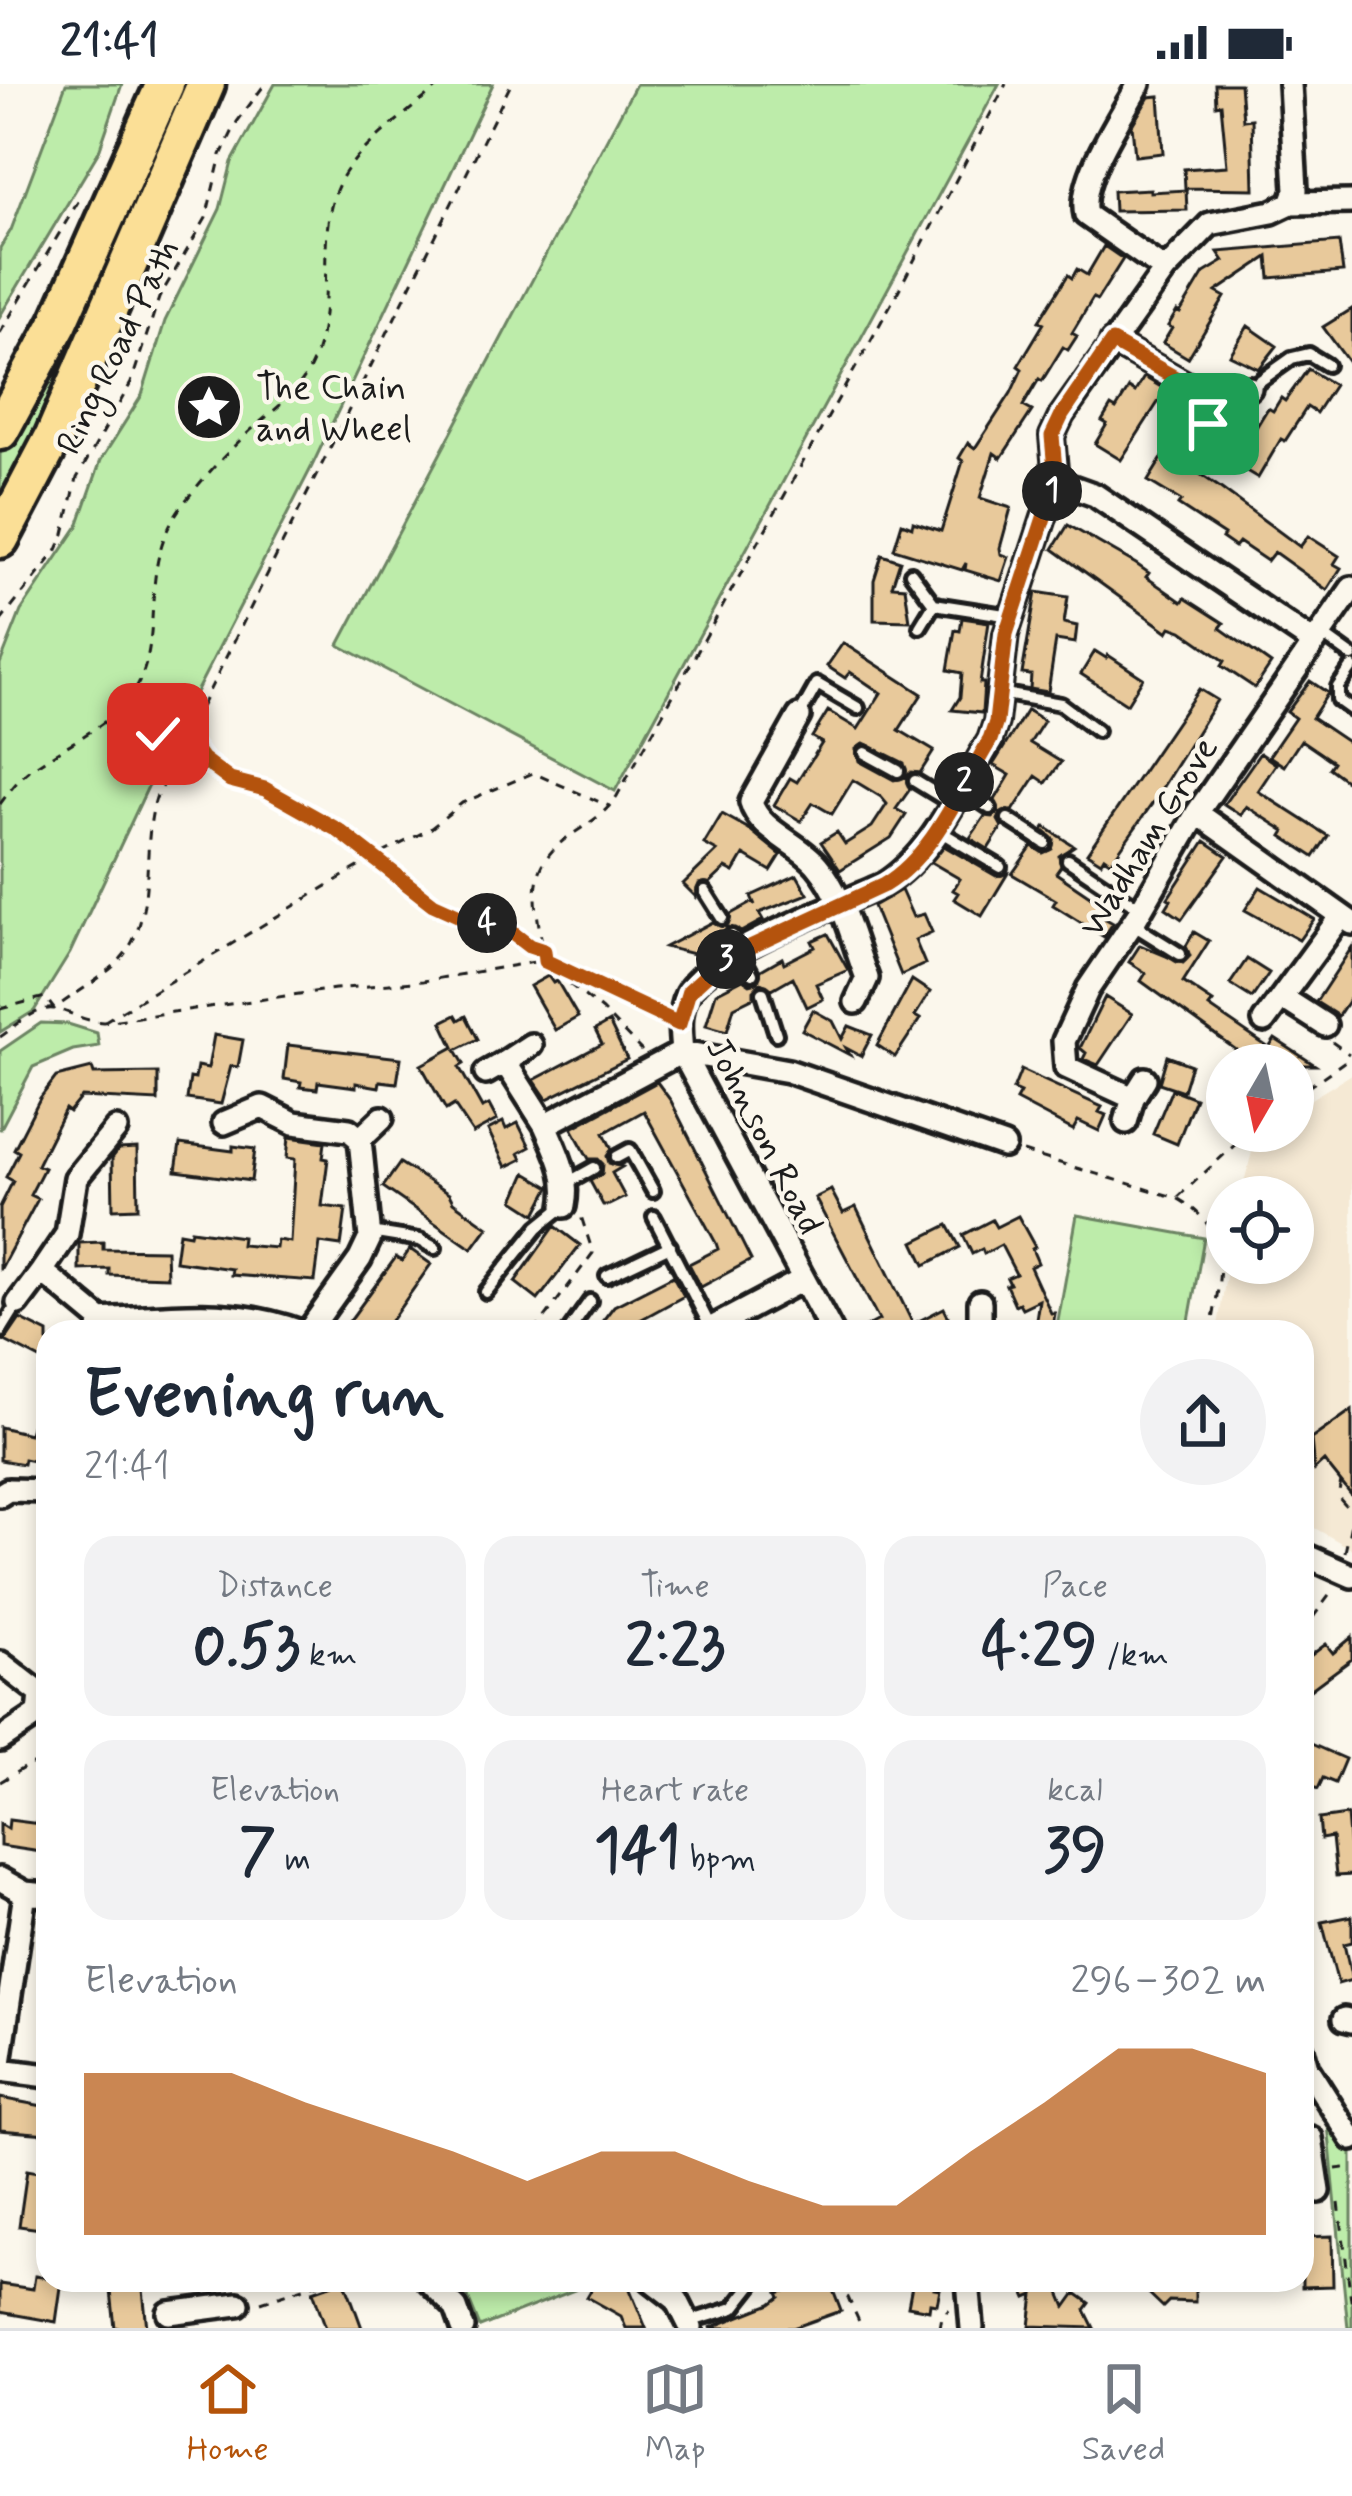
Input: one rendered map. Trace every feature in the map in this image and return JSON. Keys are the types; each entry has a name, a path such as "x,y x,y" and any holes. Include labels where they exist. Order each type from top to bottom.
{"highway":[{"path":"0,431 59,322 165,84"},
{"path":"0,538 54,436 206,84"}],"street":[{"path":"1138,84 1089,180 1083,206 1086,215 1165,269"},
{"path":"1290,84 1296,190 1291,203"},
{"name":"Johnson Road","path":"825,1320 682,1052 679,1024 689,991 736,944 839,905 901,875 936,829 990,740 1011,616 1056,481 1052,436 1165,269 1210,224 1272,212 1291,203 1352,202"},
{"path":"1112,342 1209,397 1250,388"},
{"path":"1208,424 1209,397"},
{"path":"1056,481 1095,495 1317,638"},
{"name":"Wadham Grove","path":"1126,1122 1139,1089 1076,1074 1066,1067 1064,1041 1088,989 1137,917 1197,813 1352,588"},
{"path":"799,716 751,802 755,816 820,868 867,978 856,1002"},
{"path":"1197,813 1347,919 1264,1021"},
{"path":"1283,998 1325,1024"},
{"path":"531,1045 495,1067 545,1125 566,1192"},
{"path":"545,1125 682,1052 788,1070 1004,1146"},
{"path":"224,1123 264,1096 294,1123 349,1130 360,1139 370,1232 360,1259 313,1320"},
{"path":"360,1139 382,1118"},
{"path":"17,1303 68,1234 76,1178 116,1129"},
{"path":"42,1271 94,1320"},
{"path":"727,1320 802,1280"},
{"path":"980,1302 980,1320"},
{"path":"158,1320 226,1313 269,1320"},
{"path":"0,1495 8,1490 36,1491"},
{"path":"1314,1560 1348,1574"},
{"path":"1,1664 36,1690"},
{"path":"0,1740 36,1716"},
{"path":"0,1879 36,1894 0,2067 36,2074"},
{"path":"1314,2079 1352,2139"},
{"path":"1314,2178 1319,2191"},
{"path":"440,2292 456,2308 464,2328"},
{"path":"667,2292 677,2300 689,2325"},
{"path":"969,2292 972,2328"},
{"path":"169,2314 207,2319 238,2304"}],"lane":[{"path":"1250,388 1292,358 1309,354 1327,365"},
{"path":"911,573 934,604 1011,616"},
{"path":"920,627 934,604"},
{"path":"1317,638 1352,656"},
{"path":"1352,667 1338,687 1338,700 1352,710"},
{"path":"799,716 817,684 859,708"},
{"path":"999,693 1061,704 1097,731"},
{"path":"865,753 898,771"},
{"path":"915,781 990,808"},
{"path":"1007,819 1045,843"},
{"path":"936,829 1000,866"},
{"path":"1067,860 1180,954"},
{"path":"705,891 722,918"},
{"path":"736,944 752,974"},
{"path":"763,993 776,1034"},
{"path":"617,1157 630,1150 653,1190"},
{"path":"486,1292 566,1192 594,1168"},
{"path":"654,1217 703,1320"},
{"path":"370,1232 420,1240 435,1248"},
{"path":"607,1276 670,1246"},
{"path":"576,1320 590,1300"},
{"path":"0,1332 17,1303"},
{"path":"689,2325 734,2308 747,2292"}],"path":[{"name":"Ring Road Path","path":"0,622 56,552 77,478 131,383 159,298 206,218 220,154 265,84"},
{"path":"0,804 26,773 120,709 137,686 144,666 151,592 168,526 206,476 307,375 319,346 326,310 328,216 348,169 441,84"},
{"path":"0,1037 38,1011 54,1009 120,960 134,939 142,919 152,814 512,84"},
{"path":"543,961 535,897 543,861 554,845 610,807 895,297 1006,84"},
{"path":"0,333 87,186"},
{"path":"120,709 143,730 186,742 230,780 265,789 305,810 433,904 473,922 507,929 544,951"},
{"path":"103,1022 373,858 430,829 462,803 532,773 610,807"},
{"path":"0,1010 45,997 54,1009 83,1022 103,1022 543,961 679,1024"},
{"path":"543,961 602,1010 656,1065"},
{"path":"1314,1083 1352,1056"},
{"path":"1004,1146 1177,1198 1196,1210 1211,1226 1220,1252 1212,1320"},
{"path":"1177,1198 1227,1152"},
{"path":"543,1320 592,1252 566,1192"},
{"path":"1314,1619 1348,1574 1352,1516 1338,1496 1341,1483"},
{"path":"0,1782 36,1765"},
{"path":"238,2304 297,2292"},
{"path":"846,2292 862,2328"}],"shaded area":[{"path":"1352,1074 1352,1549 1314,1528 1314,1320 1219,1320 1225,1284 1314,1284 1314,1176 1246,1176 1252,1152 1314,1152 1314,1097"}],"green space":[{"path":"66,84 122,84 99,151 0,316 0,248"},
{"path":"184,84 190,84 0,508 0,454 84,299"},
{"path":"275,84 493,84 312,466 152,778 70,953 34,1011 0,1032 0,664 21,611 78,526 101,460 142,395 165,321 220,209 232,162"},
{"path":"636,84 999,84 615,791 339,645"},
{"path":"41,1023 68,1024 97,1033 99,1046 73,1050 33,1067 0,1130 0,1051"},
{"path":"1077,1215 1204,1238 1189,1320 1058,1320"},
{"path":"1327,2115 1352,2145 1352,2328 1348,2328"},
{"path":"466,2292 569,2292 480,2327"}],"building":[{"path":"1215,84 1240,84 1243,120 1252,119 1254,189 1185,188 1184,169 1227,166"},
{"path":"1159,96 1163,153 1135,156 1132,125 1149,97"},
{"path":"1186,190 1187,210 1114,211 1113,191"},
{"path":"1339,242 1343,272 1270,278 1268,257 1216,292 1225,297 1188,358 1163,343 1172,328 1168,326 1204,273 1224,261 1218,252"},
{"path":"1104,246 1123,259 1097,300 1093,298 1072,333 1077,336 1068,350 1063,347 1039,379 1023,406 1032,411 1001,458 994,453 980,498 1011,508 1000,548 1009,557 1001,581 965,570 966,563 962,570 894,549 902,523 941,531 963,461 959,458 968,443 975,448 1011,393 1022,369 1018,366 1044,323 1039,321 1068,275 1072,278 1077,269 1087,275"},
{"path":"1352,309 1352,367 1323,327"},
{"path":"1248,326 1277,346 1259,369 1230,355"},
{"path":"1308,369 1334,385 1316,413 1307,407 1258,478 1228,460 1238,444 1244,447 1268,408 1273,411 1281,398 1285,401"},
{"path":"1144,377 1166,390 1121,460 1095,444 1111,406 1116,409 1129,388 1135,392"},
{"path":"1164,455 1175,457 1300,547 1308,536 1339,556 1334,564 1341,568 1327,590 1274,552 1267,561 1239,542 1235,547 1178,505 1181,501 1148,481"},
{"path":"1068,525 1136,564 1149,573 1146,577 1182,602 1185,598 1224,623 1220,628 1271,664 1255,688 1182,631 1171,627 1168,632 1053,549"},
{"path":"882,555 900,561 892,586 905,587 910,621 874,620 874,580"},
{"path":"1036,592 1068,597 1064,623 1077,626 1075,643 1056,640 1048,692 1030,689 1031,675 1022,674"},
{"path":"962,618 989,622 980,683 984,683 982,713 952,710 960,697 962,673 948,670 955,630 960,631"},
{"path":"843,643 922,694 899,730 934,751 920,773 906,777 910,789 896,809 906,815 891,838 840,870 821,842 837,832 845,844 872,827 887,804 881,797 853,780 832,814 813,803 801,821 774,805 790,778 797,782 822,743 812,737 828,711 858,729 881,693 850,672 845,678 827,666","holes":["864,743 904,763 906,777 894,780 859,761 856,749"]},
{"path":"1095,651 1143,678 1127,704 1081,674"},
{"path":"1310,681 1328,693 1312,718 1352,745 1352,785 1329,768 1333,762 1301,740 1284,766 1269,756 1295,718 1287,712"},
{"path":"1199,689 1217,700 1111,862 1104,857 1101,862 1087,853"},
{"path":"1027,710 1044,721 1030,743 1061,762 1046,783 1036,776 1013,811 1001,813 1002,827 988,849 970,838 985,816 999,812 995,800 1010,775 993,765"},
{"path":"1260,753 1276,764 1258,791 1328,836 1314,857 1246,806 1241,815 1224,804"},
{"path":"722,814 781,855 771,871 744,855 734,872 726,868 710,883 699,884 696,897 683,884 717,851 704,844"},
{"path":"1045,827 1074,846 1059,856 1061,866 1056,873 1109,909 1104,918 1113,923 1104,937 1012,874 1032,846 1043,853 1052,849 1054,840"},
{"path":"1205,841 1227,856 1182,919 1166,908 1168,898"},
{"path":"944,846 996,876 1008,873 982,916 954,899 960,879 931,862"},
{"path":"797,875 808,894 759,913 763,920 741,932 729,927 723,932 724,941 697,955 665,947 713,922 726,927 731,914 755,905 751,896"},
{"path":"1260,887 1314,919 1299,940 1245,910"},
{"path":"901,890 913,917 924,914 932,932 915,940 925,964 901,975 873,906"},
{"path":"1194,932 1209,941 1183,982 1213,1002 1209,1007 1263,1044 1228,1044 1141,981 1146,973 1129,962 1140,945 1183,963 1190,956 1186,946"},
{"path":"828,934 848,970 816,984 823,999 807,1007 793,977 772,989 761,983 754,997 734,1007 727,1031 706,1025 716,993 743,979 758,982 761,970 815,947 812,941"},
{"path":"1352,947 1352,995 1338,1016 1316,1002"},
{"path":"1247,959 1269,973 1252,998 1230,984"},
{"path":"548,976 553,983 557,981 578,1017 555,1030 530,986"},
{"path":"912,980 930,992 915,1016 920,1019 895,1057 877,1045"},
{"path":"1105,997 1132,1014 1098,1065 1083,1059 1086,1053 1080,1048"},
{"path":"813,1010 833,1021 842,1039 849,1026 872,1035 861,1056 802,1030"},
{"path":"456,1015 459,1020 466,1016 478,1039 456,1050 464,1064 459,1067 482,1108 489,1105 497,1120 473,1133 454,1105 446,1110 421,1065 454,1047 442,1022"},
{"path":"609,1022 627,1059 547,1099 534,1080 602,1044 595,1030"},
{"path":"214,1035 243,1040 238,1067 231,1066 221,1104 187,1099 197,1066 208,1068"},
{"path":"288,1045 401,1058 397,1083 380,1081 379,1087 356,1083 356,1087 318,1082 317,1089 300,1087 301,1082 284,1079"},
{"path":"1167,1056 1191,1065 1183,1091 1159,1083"},
{"path":"92,1068 94,1074 158,1073 158,1101 81,1097 69,1112 65,1109 37,1165 44,1168 30,1195 38,1199 0,1270 0,1207 13,1181 6,1177 19,1152 14,1149 56,1077"},
{"path":"1021,1070 1102,1107 1099,1112 1106,1115 1099,1131 1078,1121 1073,1130 1016,1100 1020,1093 1013,1090"},
{"path":"657,1082 751,1260 701,1287 689,1264 718,1249 644,1111 604,1133 612,1149 609,1163 622,1167 612,1173 625,1197 609,1205 603,1205 590,1181 602,1174 603,1164 589,1159 572,1128"},
{"path":"1172,1089 1195,1098 1177,1144 1153,1134"},
{"path":"503,1122 506,1129 518,1123 530,1147 519,1153 522,1159 506,1167 488,1130"},
{"path":"289,1137 325,1142 323,1158 328,1159 322,1206 346,1209 341,1246 320,1243 315,1281 231,1275 232,1269 175,1261 179,1232 190,1234 191,1230 242,1237 241,1245 276,1248 277,1240 290,1242 295,1159 287,1158"},
{"path":"180,1144 255,1149 251,1181 176,1171"},
{"path":"137,1148 138,1208 113,1209 112,1158 119,1149"},
{"path":"400,1163 449,1194 488,1227 472,1249 383,1187"},
{"path":"526,1173 550,1187 536,1214 514,1200"},
{"path":"831,1190 843,1213 856,1207 911,1320 879,1320 815,1198"},
{"path":"1018,1216 1035,1247 1038,1263 1030,1267 1055,1313 1054,1320 1036,1320 1039,1300 1022,1308 1015,1305 1006,1285 1010,1284 1007,1278 1016,1274 1001,1245 972,1254 963,1235 992,1220 996,1227"},
{"path":"948,1225 960,1247 925,1265 914,1242"},
{"path":"555,1226 580,1245 538,1300 515,1282"},
{"path":"103,1242 103,1249 166,1250 167,1277 79,1270 79,1243"},
{"path":"410,1249 431,1264 391,1320 350,1320 396,1257 402,1261"},
{"path":"673,1276 684,1296 640,1320 603,1320 614,1306"},
{"path":"944,1308 950,1320 921,1320"},
{"path":"20,1319 36,1327 36,1357 5,1341"},
{"path":"36,1409 36,1462 0,1460 0,1427 29,1434"},
{"path":"1352,1410 1352,1496 1324,1461 1314,1470 1314,1437"},
{"path":"1352,1637 1352,1659 1314,1687 1314,1653 1326,1644 1333,1653"},
{"path":"1314,1745 1345,1759 1335,1783 1323,1778 1318,1789 1314,1787"},
{"path":"1347,1815 1352,1875 1336,1876 1332,1837 1321,1839 1319,1819"},
{"path":"9,1820 36,1823 36,1851 0,1846 0,1824 8,1829"},
{"path":"1352,1916 1352,1942 1344,1944 1352,1980 1338,1984 1322,1922"},
{"path":"0,2098 36,2105 36,2133 0,2130"},
{"path":"27,2170 36,2172 36,2228 19,2226"},
{"path":"1332,2236 1333,2286 1314,2287 1314,2237"},
{"path":"35,2276 36,2292 60,2292 56,2322 0,2312 0,2284 33,2289"},
{"path":"111,2292 143,2292 147,2328 115,2328"},
{"path":"313,2292 348,2292 362,2328 326,2328"},
{"path":"590,2292 631,2292 646,2328 626,2328 621,2316 587,2297"},
{"path":"834,2292 841,2311 793,2328 710,2328 771,2304 780,2297 778,2293"},
{"path":"911,2292 939,2292 937,2304 930,2303 929,2310 908,2306"},
{"path":"1024,2292 1060,2292 1066,2307 1076,2293 1090,2303 1085,2310 1094,2328 1030,2326 1034,2295 1027,2298"},
{"path":"1147,2292 1195,2292 1195,2302 1169,2301 1163,2307"}],"place":[{"name":"The Chain and Wheel","path":"209,407"}],"route":[{"path":"158,734 193,746 230,780 265,789 338,830 433,904 473,922 507,929 544,951 545,961 679,1024 689,991 724,959 884,885 901,875 923,850 990,740 1006,634 1056,481 1052,436 1112,342 1209,397 1208,424"}]}
